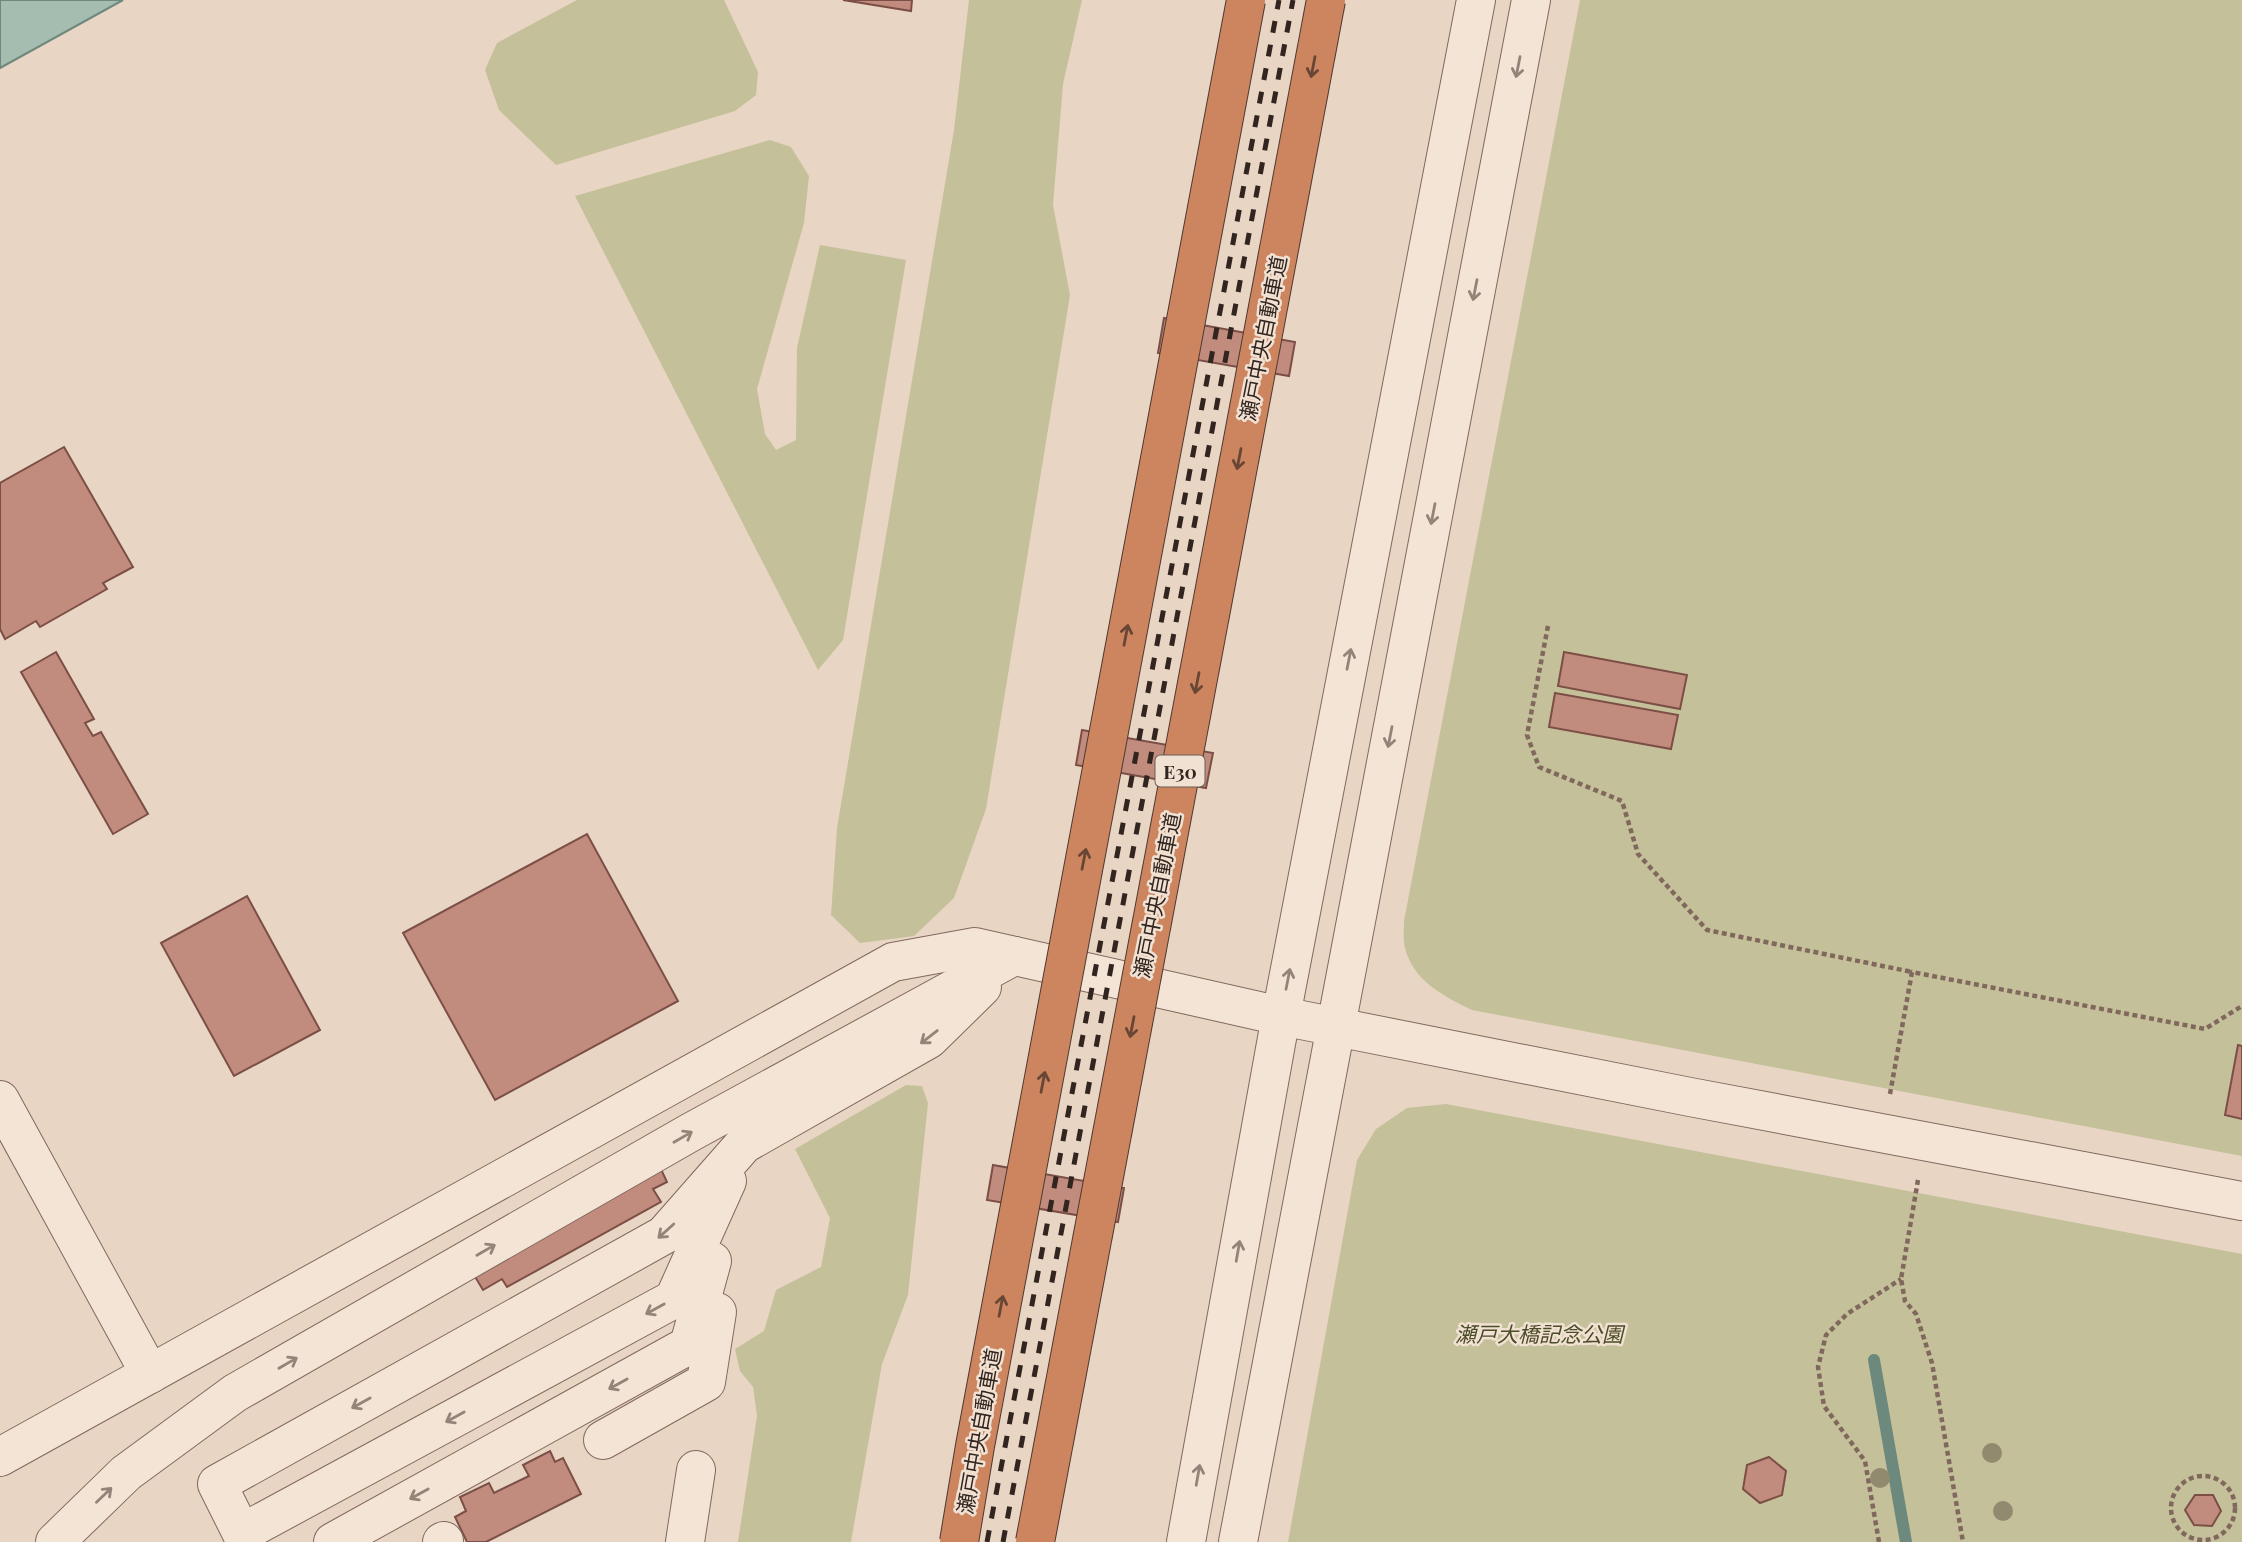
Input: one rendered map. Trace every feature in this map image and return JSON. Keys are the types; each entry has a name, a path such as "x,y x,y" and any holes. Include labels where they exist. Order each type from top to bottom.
{"highway":[{"name":"瀬戸中央自動車道","path":"958,1542 1246,0"},
{"name":"瀬戸中央自動車道","path":"1035,1542 1326,0"}],"street":[{"path":"1186,1542 1280,1016 1476,0"},
{"path":"1238,1542 1531,0"},
{"path":"0,1457 893,961 975,947 1280,1016 2242,1201"},
{"path":"744,1144 674,1298 244,1538 217,1484 664,1235 744,1144 929,1039 1014,956"},
{"path":"55,1542 126,1473 235,1393 691,1132 1014,956"},
{"path":"0,1100 150,1374"},
{"path":"603,1440 706,1382 744,1144"},
{"path":"333,1542 688,1345 744,1144"},
{"path":"685,1542 696,1470"}],"path":[{"path":"1548,626 1527,734 1539,766 1622,801 1638,854 1707,930 2205,1029 2242,1006"},
{"path":"1889,1098 1912,972"},
{"path":"1918,1180 1901,1279 1905,1301 1916,1314 1932,1363 1964,1542"},
{"path":"1879,1542 1865,1461 1825,1406 1818,1367 1826,1335 1847,1314 1901,1279"},
{"path":"2200,1476 2211,1478 2228,1489 2235,1508 2228,1528 2208,1541 2181,1532 2175,1523 2172,1503 2181,1485 2200,1476"},
{"path":"2235,1508 2242,1508"}],"green space":[{"path":"577,0 724,0 758,72 756,95 735,111 556,165 499,110 485,70 497,43"},
{"path":"969,0 1082,0 1063,84 1053,205 1070,295 986,809 954,898 914,936 860,943 831,915 837,828 954,130"},
{"path":"1580,0 2242,0 2242,1156 1472,1010 1431,986 1409,960 1404,945 1404,921"},
{"path":"770,140 791,147 809,176 804,223 757,389 765,434 776,450 796,440 797,348 820,245 906,260 843,640 818,670 575,196"},
{"path":"906,1085 922,1086 928,1103 908,1295 882,1364 851,1542 738,1542 757,1416 753,1387 740,1371 735,1349 764,1331 776,1290 821,1267 830,1218 795,1149"},
{"name":"瀬戸大橋記念公園","path":"1446,1104 2242,1254 2242,1542 1288,1542 1357,1160 1376,1129 1407,1108"}],"shaded area":[{"path":"0,0 123,0 0,68"}],"building":[{"path":"843,0 912,0 911,11"},
{"path":"1164,318 1295,342 1289,376 1158,353"},
{"path":"64,447 133,567 103,583 107,589 40,627 36,621 5,639 0,629 0,483"},
{"path":"56,652 94,719 85,723 93,736 101,732 148,814 113,834 21,672"},
{"path":"1564,652 1687,675 1680,709 1558,686"},
{"path":"1555,693 1678,715 1671,749 1549,727"},
{"path":"1082,730 1213,753 1206,788 1076,765"},
{"path":"587,834 678,1001 495,1100 403,933"},
{"path":"247,896 320,1030 234,1076 161,943"},
{"path":"2238,1045 2242,1046 2242,1119 2225,1115"},
{"path":"659,1165 667,1182 653,1189 661,1202 507,1287 502,1279 483,1290 471,1270"},
{"path":"993,1165 1124,1188 1118,1222 987,1200"},
{"path":"550,1451 555,1462 563,1458 581,1494 486,1542 467,1542 455,1517 466,1511 460,1497 489,1483 494,1493 529,1476 523,1465"},
{"path":"1769,1457 1786,1471 1782,1495 1760,1503 1743,1489 1747,1465"},
{"path":"2195,1495 2213,1495 2221,1511 2212,1526 2194,1525 2185,1510"}],"waterway":[{"path":"1874,1360 1906,1542"}],"railway":[{"path":"987,1542 1279,0"},
{"path":"1003,1542 1293,0"}]}
